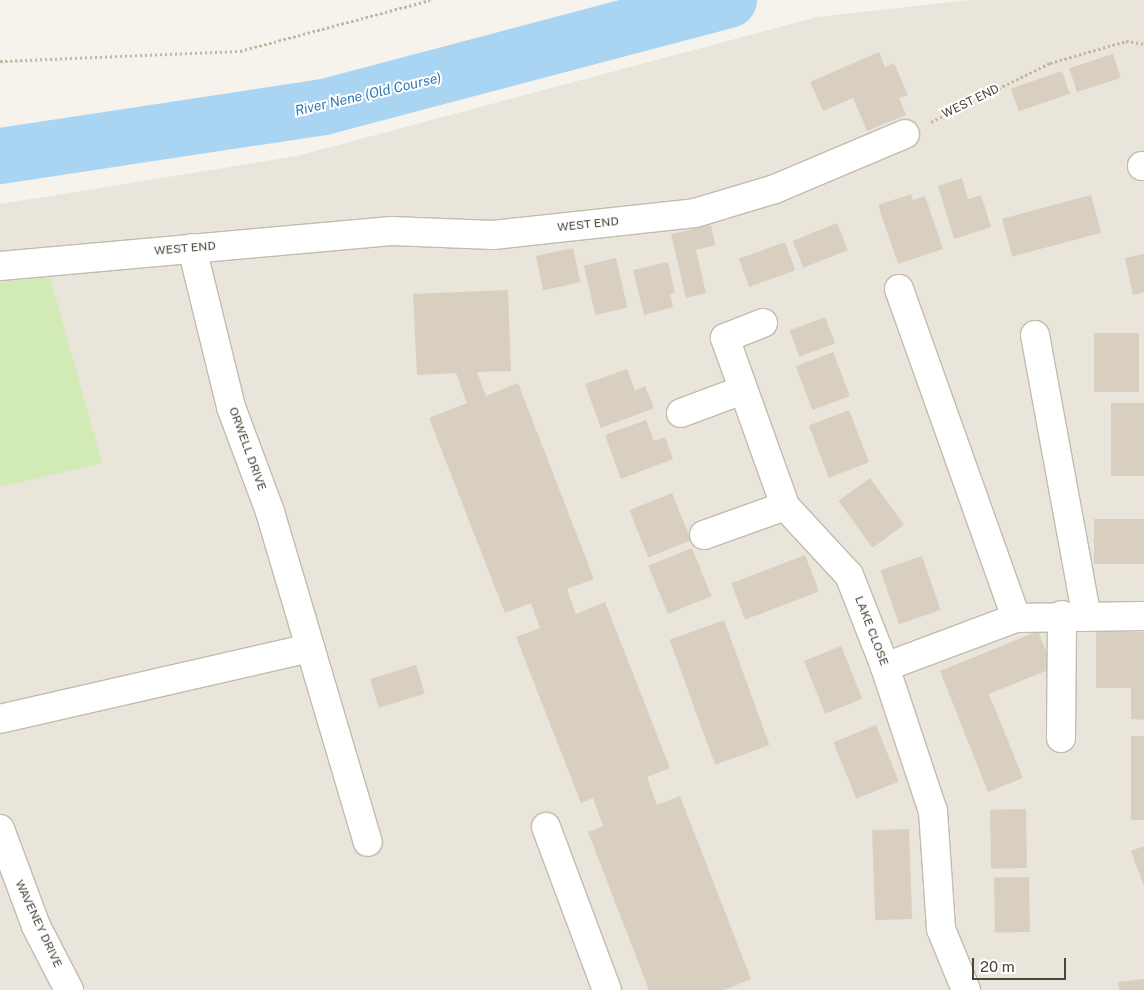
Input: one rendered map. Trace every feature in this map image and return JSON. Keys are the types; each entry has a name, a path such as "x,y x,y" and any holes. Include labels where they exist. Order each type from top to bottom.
{"street":[{"name":"WEST END","path":"0,266 391,231 493,235 695,213 776,189 905,134"},
{"name":"ORWELL DRIVE","path":"192,248 231,407 270,512 368,842"},
{"path":"899,289 1016,618"},
{"name":"LAKE CLOSE","path":"763,323 725,338 785,506 849,575 884,667 933,811 941,929 966,990"},
{"path":"1035,335 1074,615 1061,738"},
{"path":"681,413 744,390"},
{"path":"704,535 785,506"},
{"path":"884,667 1016,618 1074,615 1144,616"},
{"path":"0,719 310,648"},
{"path":"546,827 607,990"},
{"name":"WAVENEY DRIVE","path":"2,843 36,926 69,990"}],"path":[{"path":"0,61 240,51 430,0"},
{"name":"WEST END","path":"905,134 1050,63 1126,41 1144,44"}],"shaded area":[{"path":"969,0 1144,0 1144,990 0,990 0,204 297,156 817,17"}],"green space":[{"path":"50,277 102,463 0,487 0,282"}],"building":[{"path":"879,52 885,67 894,63 908,95 899,98 906,115 867,131 853,98 823,111 810,82"},
{"path":"1113,54 1121,78 1077,92 1069,68"},
{"path":"1062,71 1070,94 1019,111 1011,89"},
{"path":"962,178 968,199 981,195 991,227 954,239 938,186"},
{"path":"911,194 913,200 925,196 943,249 898,264 878,205"},
{"path":"1091,195 1101,233 1012,256 1002,219"},
{"path":"837,223 848,250 803,268 792,241"},
{"path":"711,225 715,245 696,250 706,293 686,298 671,234"},
{"path":"785,242 795,270 749,287 739,259"},
{"path":"573,248 580,282 543,290 536,256"},
{"path":"1144,254 1144,292 1133,295 1125,258"},
{"path":"616,258 627,308 595,315 584,265"},
{"path":"668,262 675,293 670,294 673,307 644,315 633,270"},
{"path":"508,290 511,371 477,372 486,396 518,383 594,579 567,589 576,614 605,602 670,768 647,777 657,805 680,796 751,979 724,990 649,990 588,832 603,826 593,798 581,803 516,637 540,628 531,603 505,613 429,418 467,403 456,373 417,375 413,294"},
{"path":"825,317 835,343 800,357 790,331"},
{"path":"1094,333 1139,333 1139,392 1094,392"},
{"path":"833,352 850,396 813,410 796,366"},
{"path":"627,369 635,391 645,386 654,408 601,428 585,384"},
{"path":"1111,403 1144,403 1144,476 1111,476"},
{"path":"849,410 869,462 829,478 809,425"},
{"path":"646,420 654,441 665,437 673,459 621,479 605,435"},
{"path":"870,478 904,525 873,548 838,501"},
{"path":"672,493 691,540 648,558 629,510"},
{"path":"1094,519 1144,519 1144,564 1094,564"},
{"path":"692,548 711,596 668,614 648,566"},
{"path":"805,555 819,591 745,620 731,583"},
{"path":"922,556 941,610 899,624 880,570"},
{"path":"724,620 769,745 715,765 669,640"},
{"path":"1038,631 1053,668 989,694 1023,778 988,792 940,671"},
{"path":"1096,632 1144,632 1144,720 1131,719 1131,688 1096,688"},
{"path":"841,646 862,699 825,714 804,661"},
{"path":"416,665 425,694 379,708 370,679"},
{"path":"876,725 899,782 856,799 833,742"},
{"path":"1131,736 1144,736 1144,820 1131,820"},
{"path":"1026,809 1027,868 991,869 990,810"},
{"path":"909,829 912,919 875,920 872,830"},
{"path":"1144,846 1144,886 1131,851"},
{"path":"1029,877 1030,932 995,933 994,878"},
{"path":"1144,979 1144,990 1119,990 1118,982"}],"waterway":[{"name":"River Nene (Old Course)","path":"0,156 324,107 729,0"}]}
